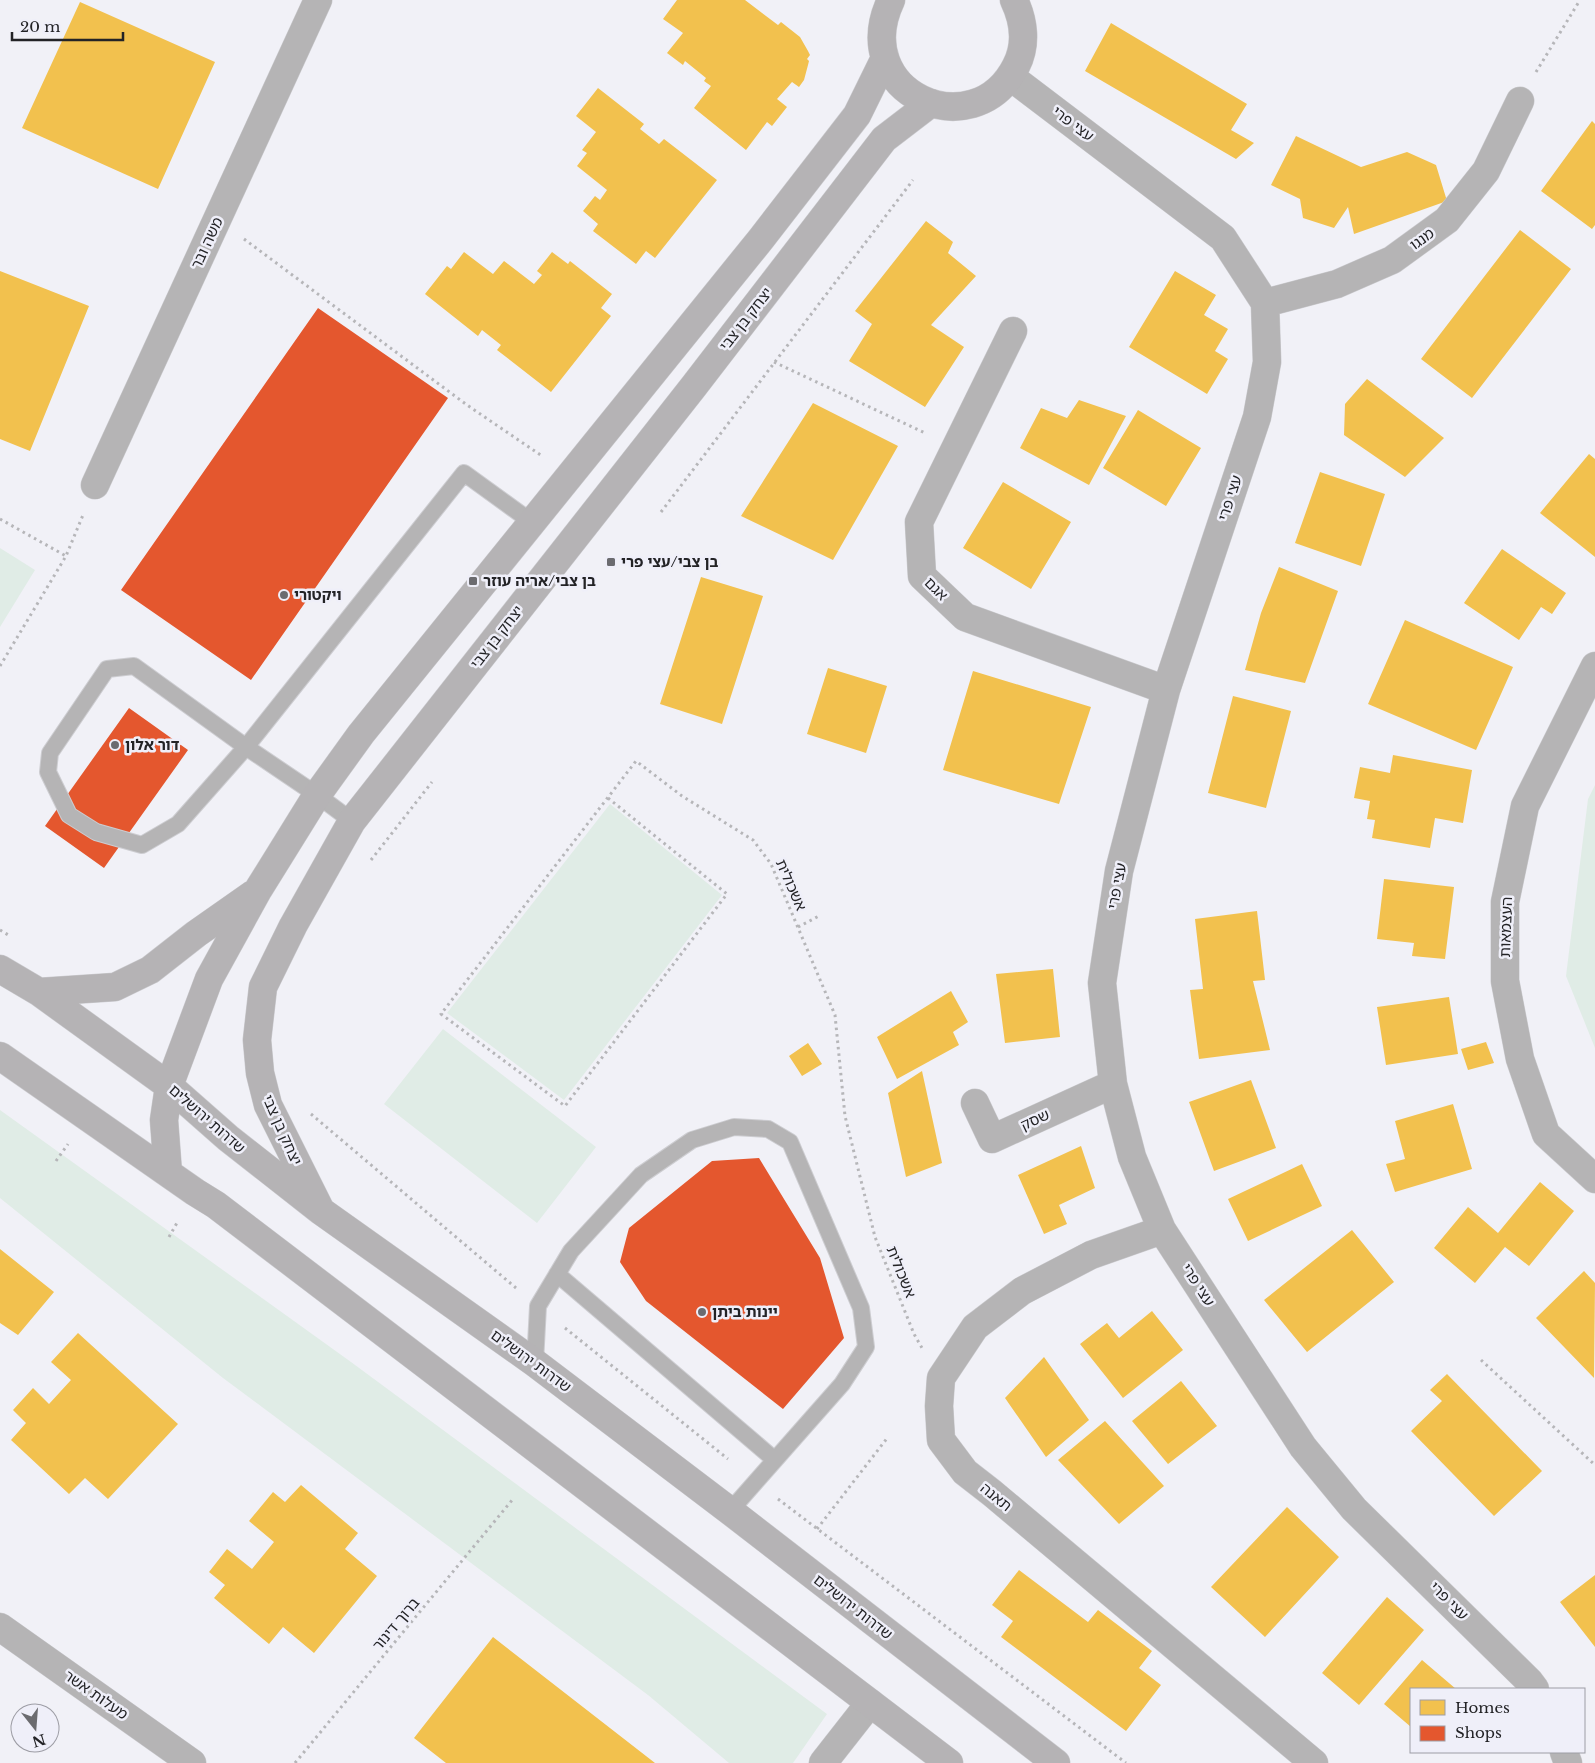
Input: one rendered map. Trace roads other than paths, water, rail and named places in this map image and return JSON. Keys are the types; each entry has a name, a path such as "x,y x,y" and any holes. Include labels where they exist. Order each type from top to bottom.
{"street":[{"name":"משה ובר","path":"95,486 318,0"},
{"path":"892,0 885,14 881,36 885,58 892,73 902,86 915,96 931,103 949,107 966,105 984,99 998,90 1011,77 1020,59 1024,40 1022,20 1015,0"},
{"path":"168,1173 164,1120 169,1086 209,979 258,890 317,795 361,734 761,239 857,115 885,58"},
{"name":"עצי פרי","path":"1011,77 1223,238 1265,303 1267,362 1257,417 1166,690 1119,871 1102,983 1113,1084 1132,1157 1162,1230 1304,1447 1354,1509 1534,1688"},
{"name":"מנגו","path":"1265,303 1337,284 1392,260 1448,220 1486,170 1520,101"},
{"name":"יצחק בן צבי","path":"321,1211 268,1105 260,1072 257,1040 263,986 293,926 352,822 694,386 884,139 931,103"},
{"name":"אגם","path":"1013,331 919,522 922,576 965,617 1166,690"},
{"name":"העצמאות","path":"1595,666 1525,806 1504,902 1505,981 1520,1059 1546,1134 1595,1179"},
{"path":"38,992 115,987 150,970 196,934 258,890"},
{"name":"שדרות ירושלים","path":"0,969 38,992 169,1086 228,1138 321,1211 535,1363 1056,1763"},
{"path":"0,1056 216,1205 949,1763"},
{"name":"שסק","path":"975,1103 992,1139 1113,1084"},
{"name":"תאנה","path":"1162,1230 1091,1255 1022,1291 975,1327 941,1378 939,1406 941,1440 965,1472 1314,1763"},
{"name":"מעלות אשר","path":"0,1627 192,1763"},
{"path":"823,1763 870,1703"}],"lane":[{"path":"352,822 317,795 246,747 134,666 107,670 50,752 48,772 69,815 96,832 142,845 178,824 246,747 464,473 533,523"},
{"path":"535,1363 538,1306 571,1251 641,1175 692,1140 734,1127 768,1128 790,1142 861,1308 866,1347 842,1384 730,1511"},
{"path":"557,1274 774,1460"}],"place":[{"name":"בן צבי/עצי פרי","path":"611,562"},
{"name":"בן צבי/אריה עוזר","path":"473,581"},
{"name":"ויקטורי","path":"284,595"},
{"name":"דור אלון","path":"115,745"},
{"name":"יינות ביתן","path":"702,1312"}]}
